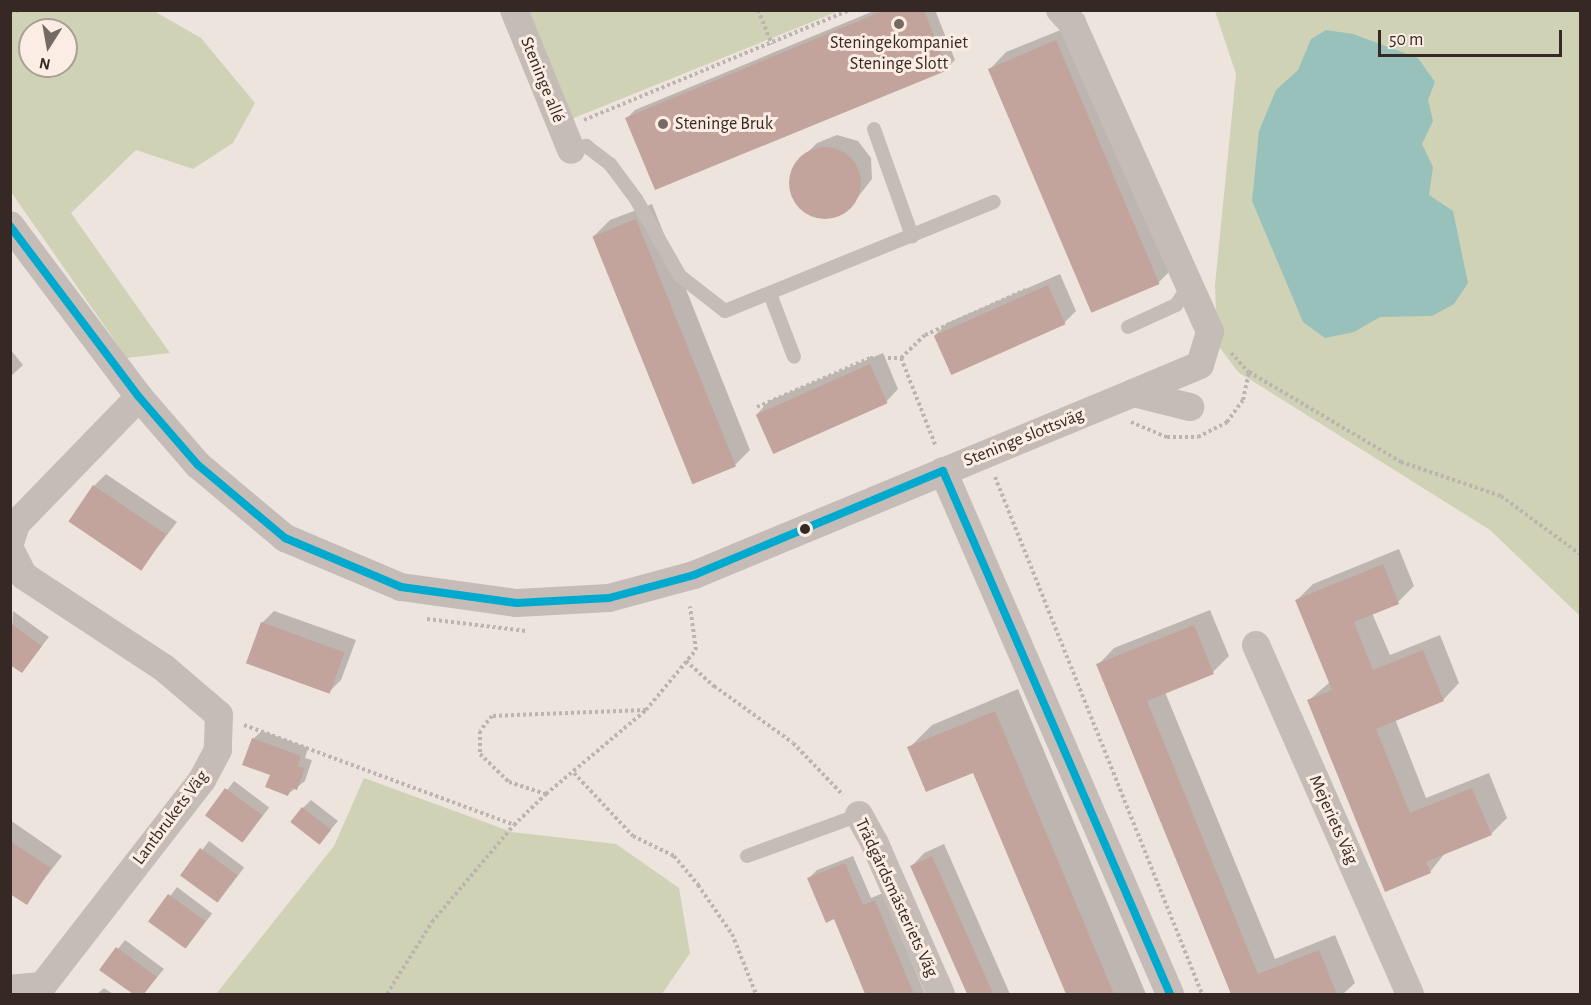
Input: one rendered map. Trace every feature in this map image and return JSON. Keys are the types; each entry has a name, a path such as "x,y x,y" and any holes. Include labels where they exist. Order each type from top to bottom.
{"street":[{"name":"Steninge allé","path":"514,10 566,139"},
{"path":"1071,15 1210,332"},
{"name":"Steninge slottsväg","path":"10,225 139,397 198,465 285,538 401,587 517,603 609,598 694,575 944,470 1129,406 1200,365 1210,332"},
{"path":"10,543 16,524 139,397"},
{"path":"1129,406 1190,407"},
{"path":"944,470 1170,994"},
{"path":"10,549 24,576 164,668 219,716"},
{"name":"Mejeriets Väg","path":"1256,645 1410,994"},
{"name":"Lantbrukets Väg","path":"10,988 42,986 202,780 218,750 219,716"},
{"name":"Trädgårdsmästeriets Väg","path":"859,815 875,844 941,994"}],"lane":[{"path":"874,129 912,236"},
{"path":"566,139 586,146 610,164 636,199 680,276 726,311 994,202"},
{"path":"1128,327 1176,305 1190,284"},
{"path":"770,294 794,357"},
{"path":"747,856 859,815"}],"path":[{"path":"10,12 21,10"},
{"path":"758,10 772,44"},
{"path":"566,139 850,10"},
{"path":"757,407 870,358 901,358 926,335 1025,290"},
{"path":"1210,332 1249,372 1401,462 1501,496 1581,554"},
{"path":"901,358 944,470 994,474 1005,469"},
{"path":"1129,406 1167,437 1198,438 1227,422 1243,400 1249,372"},
{"path":"994,474 1202,994"},
{"path":"678,608 700,601"},
{"path":"387,994 432,922 514,825 546,794 574,773 646,710 696,650 690,606"},
{"path":"416,616 436,622 528,631"},
{"name":"Trädgårdsmästeriets Väg","path":"686,661 714,686 793,743 830,777 859,815"},
{"path":"546,794 509,782 480,754 480,731 492,716 646,710"},
{"path":"219,716 514,825"},
{"path":"574,773 633,836 674,856 698,885 732,934 756,994"}],"green space":[{"path":"10,11 154,11 201,38 255,103 233,143 193,169 136,150 71,213 170,353 127,358 11,192"},
{"path":"521,11 839,11 564,122"},
{"path":"1215,11 1580,11 1580,616 1490,530 1238,372 1217,344 1215,285 1236,74"},
{"path":"364,778 512,832 616,844 679,888 690,953 662,994 216,994 334,846"}],"water":[{"path":"1326,30 1353,34 1418,58 1435,82 1428,100 1433,121 1422,144 1433,167 1429,195 1453,211 1468,283 1454,304 1432,316 1380,317 1354,332 1325,338 1303,322 1252,201 1259,131 1276,90 1298,70 1311,39"}],"building":[{"path":"885,10 924,10 948,70 655,190 625,118"},
{"path":"1056,40 1160,284 1091,313 988,69"},
{"path":"825,147 845,153 855,163 861,183 855,203 845,213 825,219 805,213 795,203 789,183 795,163 805,153"},
{"path":"636,219 736,467 692,484 592,237"},
{"path":"1048,285 1065,324 951,375 934,336"},
{"path":"870,364 887,403 773,454 756,415"},
{"path":"93,485 166,534 141,571 68,521"},
{"path":"1383,564 1399,604 1354,622 1373,670 1423,650 1444,701 1376,729 1410,813 1472,788 1492,835 1426,862 1431,873 1385,892 1307,700 1332,690 1295,600"},
{"path":"261,622 345,652 330,694 246,663"},
{"path":"10,623 42,646 22,673 10,665"},
{"path":"1194,625 1214,674 1147,701 1258,974 1319,950 1337,994 1231,994 1096,664"},
{"path":"995,711 1114,994 1066,994 973,773 926,792 907,747"},
{"path":"252,738 301,756 298,766 305,768 297,790 291,788 288,796 265,787 270,775 242,765"},
{"path":"225,788 262,815 242,843 205,816"},
{"path":"302,807 331,830 319,845 290,822"},
{"path":"10,841 51,868 27,905 10,894"},
{"path":"200,848 237,875 217,903 180,876"},
{"path":"932,856 993,994 967,994 910,866"},
{"path":"845,863 863,905 875,900 914,994 865,994 834,919 826,923 807,878"},
{"path":"168,894 205,921 185,949 148,922"},
{"path":"116,947 157,977 144,994 133,994 99,970"}],"transit line":[{"path":"10,226 139,397 198,465 285,538 401,587 517,603 609,598 694,575 943,471"},
{"path":"943,471 1170,994"}],"place":[{"name":"Steningekompaniet Steninge Slott","path":"899,24"},
{"name":"Steninge Bruk","path":"663,124"}]}
